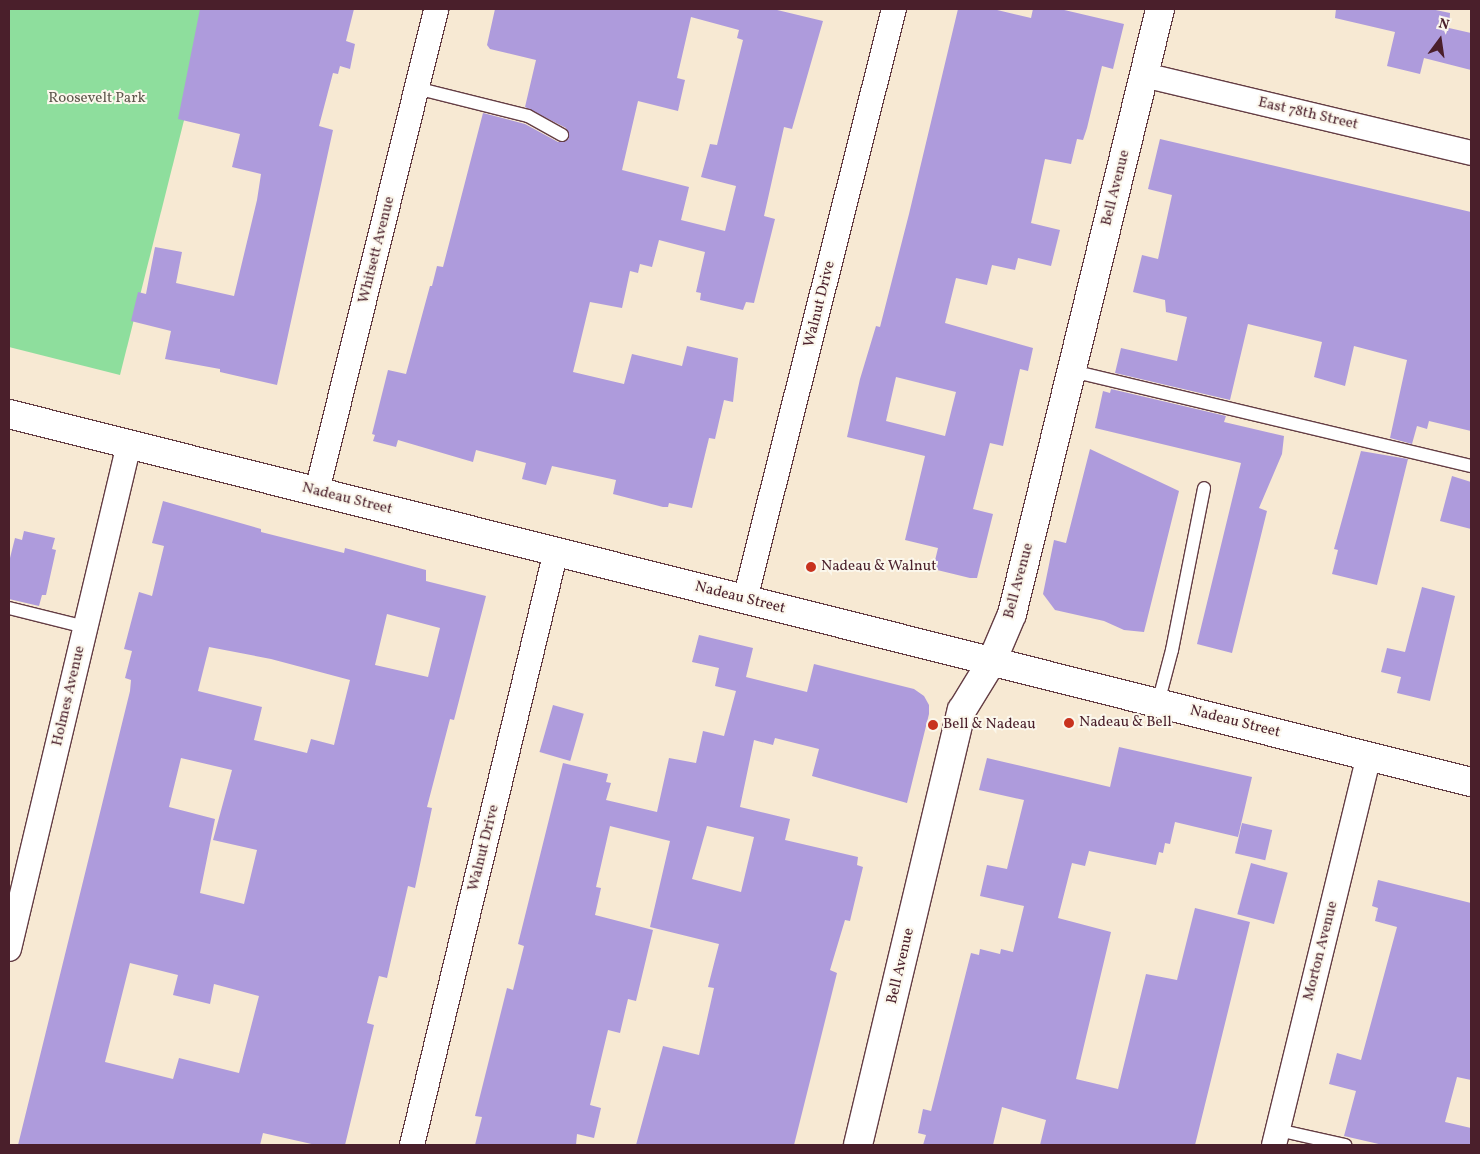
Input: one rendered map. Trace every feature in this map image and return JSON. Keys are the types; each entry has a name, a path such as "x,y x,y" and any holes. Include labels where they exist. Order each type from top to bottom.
{"main road":[{"name":"Bell Avenue","path":"858,1145 962,710 992,661 1012,614 1160,9"},
{"name":"Nadeau Street","path":"9,414 1471,782"}],"street":[{"name":"Whitsett Avenue","path":"317,491 436,9"},
{"name":"Walnut Drive","path":"745,599 894,9"},
{"name":"East 78th Street","path":"1144,75 1471,153"},
{"name":"Holmes Avenue","path":"9,948 129,444"},
{"name":"Walnut Drive","path":"412,1145 556,551"},
{"name":"Morton Avenue","path":"1276,1137 1369,756"}],"lane":[{"path":"416,88 528,116 562,135"},
{"path":"1072,371 1471,466"},
{"path":"1158,703 1172,650 1204,488"},
{"path":"9,608 85,627"},
{"path":"1276,1137 1345,1145"}],"green space":[{"name":"Roosevelt Park","path":"9,9 212,9 120,375 9,347"}],"building":[{"path":"200,9 354,9 346,41 355,44 350,69 340,66 338,74 333,73 319,126 333,130 277,385 220,372 220,369 165,359 171,331 131,321 138,292 146,294 155,247 182,252 176,283 234,296 257,200 261,174 232,167 240,134 178,119"},
{"path":"495,9 773,9 823,21 792,129 784,127 764,216 775,219 754,303 746,302 743,310 700,300 701,293 696,292 705,252 659,240 652,267 640,264 638,273 630,271 622,308 590,302 573,372 624,384 632,354 682,366 687,346 738,358 733,402 724,400 715,439 709,438 692,508 669,503 668,507 663,507 613,494 616,480 552,466 546,485 522,479 526,463 476,450 473,462 398,440 396,447 373,441 375,435 372,434 388,370 406,374 430,286 432,286 437,266 443,267 483,113 525,124 558,142 569,139 566,128 525,107 536,60 490,49 487,45","holes":["691,17 739,30 737,38 743,40 717,145 710,144 701,177 736,186 725,231 681,220 689,187 622,170 638,101 678,111 685,80 677,78"]},
{"path":"958,9 993,9 1031,18 1033,9 1060,9 1124,24 1113,69 1102,66 1087,128 1083,140 1077,139 1071,164 1045,159 1031,223 1060,230 1051,266 1018,258 1015,270 992,265 987,285 956,278 945,323 1033,348 1028,371 1020,369 1003,446 990,443 973,509 993,514 977,578 933,569 938,548 905,540 925,456 847,437 860,379 876,326 880,327","holes":["896,377 956,392 945,436 886,421"]},
{"path":"1336,9 1431,9 1450,13 1449,28 1471,33 1471,70 1424,58 1420,74 1387,66 1395,32 1335,18"},
{"path":"1160,139 1471,212 1471,431 1429,421 1427,429 1417,426 1412,444 1390,438 1407,360 1354,346 1345,386 1314,377 1322,342 1248,324 1230,400 1115,373 1121,348 1177,361 1187,317 1166,312 1165,300 1133,292 1142,255 1158,259 1172,195 1148,189"},
{"path":"1111,389 1226,416 1224,422 1284,436 1282,454 1259,508 1267,511 1232,653 1197,644 1241,463 1095,428 1103,391 1110,393"},
{"path":"1090,449 1179,491 1144,632 1124,630 1104,621 1055,610 1043,594 1054,540 1066,543"},
{"path":"1361,451 1408,459 1377,585 1332,574 1338,550 1334,549"},
{"path":"1452,476 1471,482 1471,529 1440,521"},
{"path":"163,501 261,529 261,532 344,553 345,548 426,570 426,581 486,596 454,720 450,719 427,807 432,808 415,888 408,886 387,978 379,976 367,1023 374,1025 345,1145 316,1145 263,1133 260,1145 18,1145 130,691 131,680 125,678 132,651 124,649 139,592 152,596 164,546 152,543","holes":["387,614 440,628 428,677 375,665","209,647 271,659 350,680 334,745 311,739 307,753 254,740 262,707 198,691","181,758 232,770 213,840 257,850 244,904 200,893 215,819 169,807","130,963 178,975 173,995 210,1004 214,984 259,996 239,1073 179,1058 173,1079 105,1062"]},
{"path":"24,531 55,538 52,549 56,550 46,595 42,595 39,606 9,599 9,562 15,538 22,540"},
{"path":"1422,587 1455,596 1430,701 1397,693 1401,677 1381,672 1387,648 1405,652"},
{"path":"699,635 753,648 746,677 807,692 814,664 914,689 924,696 929,705 929,714 907,803 812,776 819,749 775,738 773,745 754,740 740,807 790,819 785,840 858,857 857,865 863,867 850,921 845,920 830,970 837,973 794,1145 636,1145 663,1046 699,1055 714,988 708,987 719,944 650,927 670,841 610,826 596,887 601,888 595,915 653,930 636,1001 628,999 620,1033 608,1030 590,1105 601,1108 594,1138 577,1134 576,1145 475,1145 482,1117 475,1116 507,988 513,990 524,946 518,944 563,763 608,774 606,782 611,783 606,800 657,812 669,758 696,763 703,731 724,736 736,691 715,686 719,668 692,662","holes":["707,826 754,837 741,892 692,879"]},
{"path":"553,705 584,714 570,761 539,752"},
{"path":"1119,747 1252,777 1238,837 1175,822 1170,844 1165,843 1163,853 1159,852 1156,865 1089,851 1085,866 1072,863 1058,918 1111,932 1076,1079 1118,1089 1146,974 1177,980 1195,908 1250,922 1195,1145 1040,1145 1046,1120 1002,1107 993,1145 923,1145 926,1135 918,1133 923,1109 931,1111 971,953 979,955 980,949 1000,954 1001,949 1013,952 1024,906 980,896 987,865 1007,869 1024,800 979,790 987,758 1110,787"},
{"path":"1242,823 1272,830 1265,860 1235,853"},
{"path":"1251,863 1288,873 1274,924 1237,914"},
{"path":"1378,880 1471,903 1471,1080 1457,1077 1445,1122 1471,1128 1471,1145 1383,1145 1344,1136 1356,1091 1329,1084 1337,1053 1361,1060 1397,927 1375,921 1378,908 1372,906"}],"place":[{"name":"Nadeau & Walnut","path":"811,567"},
{"name":"Nadeau & Bell","path":"1069,723"},
{"name":"Bell & Nadeau","path":"933,725"}]}
